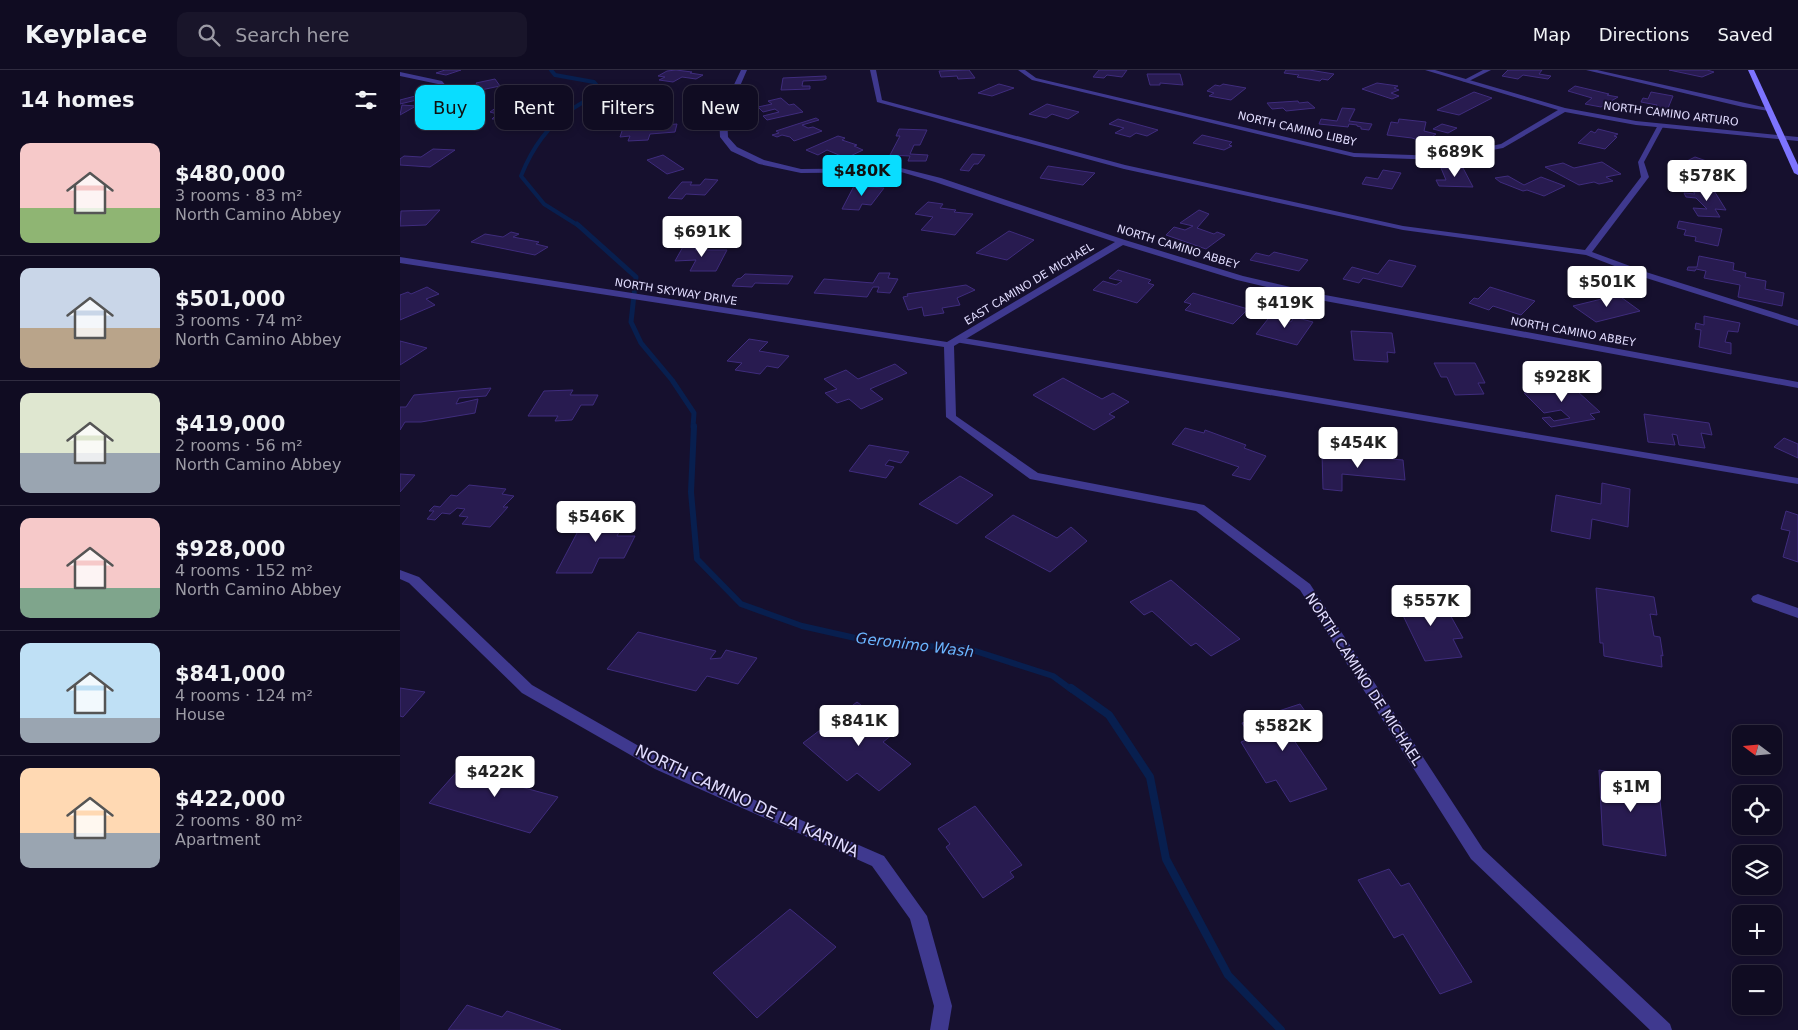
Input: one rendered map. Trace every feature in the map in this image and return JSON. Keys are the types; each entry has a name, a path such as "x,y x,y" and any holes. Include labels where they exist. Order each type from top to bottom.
{"main road":[{"path":"1751,70 1798,173"}],"street":[{"name":"NORTH CAMINO ABBEY","path":"744,70 724,116 724,137 734,150 762,162 801,171 902,170 938,180 1122,242 1240,278 1325,298 1798,385"},
{"name":"NORTH CAMINO LIBBY","path":"1021,70 1034,79 1354,155 1441,158 1503,146 1564,110"},
{"name":"NORTH CAMINO ARTURO","path":"1428,70 1564,110 1661,125 1798,139"},
{"path":"400,74 440,82 442,85"},
{"name":"EAST CAMINO DE MICHAEL","path":"954,342 1122,242"},
{"name":"NORTH SKYWAY DRIVE","path":"400,260 954,342"},
{"name":"NORTH CAMINO DE MICHAEL","path":"954,342 951,417 1034,476 1200,508 1305,587 1477,854 1663,1030"},
{"name":"NORTH CAMINO DE LA KARINA","path":"400,574 414,580 527,690 660,765 878,861 918,916 943,1006 939,1030"},
{"path":"1758,599 1798,613"}],"lane":[{"path":"873,70 879,101 1124,167 1403,228 1587,253 1646,275 1798,323"},
{"path":"1465,81 1488,70"},
{"path":"1590,70 1689,91 1743,105 1769,109"},
{"path":"1587,253 1645,177 1641,162 1661,125"},
{"path":"954,342 1798,481"}],"building":[{"path":"445,70 461,70 446,75 436,73"},
{"path":"676,70 703,75 696,79 682,77 673,82 659,80 665,77 658,76 667,71"},
{"path":"969,70 975,78 941,77 939,71"},
{"path":"1099,70 1127,70 1122,77 1107,75 1104,78 1093,77"},
{"path":"1286,70 1309,70 1334,74 1328,80 1322,79 1320,81 1284,73"},
{"path":"1508,70 1542,70 1539,74 1551,76 1548,79 1523,75 1518,79 1502,76"},
{"path":"1669,70 1707,70 1714,72 1702,77"},
{"path":"1147,74 1180,74 1183,85 1160,83 1160,85 1150,85"},
{"path":"826,76 826,79 823,80 803,81 802,86 810,86 810,89 781,90 783,78"},
{"path":"495,79 499,85 485,89 485,85 477,85 476,83"},
{"path":"1377,83 1398,86 1394,88 1399,90 1391,93 1399,96 1392,99 1362,89"},
{"path":"999,84 1014,88 992,96 978,93"},
{"path":"1223,84 1246,88 1231,100 1209,96 1214,93 1207,91 1215,85 1220,86"},
{"path":"1575,86 1618,97 1601,107 1585,104 1592,98 1568,91"},
{"path":"1474,92 1492,98 1459,115 1437,110"},
{"path":"1651,92 1673,96 1666,113 1654,111 1657,105 1641,102 1643,98 1648,99"},
{"path":"415,96 415,100 400,104 400,100"},
{"path":"781,98 789,105 794,104 803,112 767,120 763,116 779,112 775,109 763,112 758,107 772,104 768,101"},
{"path":"1298,101 1299,103 1308,102 1315,108 1286,111 1283,108 1272,109 1267,103"},
{"path":"1047,104 1079,112 1068,119 1052,114 1046,118 1029,114"},
{"path":"402,105 415,106 415,107 400,115"},
{"path":"1342,108 1355,109 1349,121 1372,124 1369,130 1349,124 1348,127 1319,124 1321,119 1337,121"},
{"path":"816,118 819,120 802,125 822,131 794,141 790,137 772,135 779,133 776,131"},
{"path":"1118,119 1158,130 1147,136 1136,133 1130,137 1115,133 1124,128 1109,124"},
{"path":"1399,119 1426,122 1424,131 1436,134 1424,142 1412,138 1387,135 1391,122 1398,123"},
{"path":"673,124 677,124 675,132 650,134 648,140 628,141 630,136 620,137 622,130 673,130"},
{"path":"1442,124 1457,128 1448,133 1433,129"},
{"path":"899,129 927,130 920,145 914,145 910,154 928,155 926,161 908,161 910,156 890,155 900,136 896,136"},
{"path":"1598,129 1618,134 1614,136 1617,137 1605,149 1578,143 1591,131 1595,133"},
{"path":"1202,135 1232,142 1229,145 1232,146 1224,150 1193,143"},
{"path":"838,136 845,138 842,140 857,145 854,146 863,150 846,158 827,150 818,155 806,150"},
{"path":"433,149 455,150 430,167 400,165 400,159 404,156 421,157"},
{"path":"972,154 985,155 969,171 960,170"},
{"path":"663,155 684,169 667,174 647,160"},
{"path":"1695,157 1715,164 1711,166 1718,169 1721,167 1737,172 1725,178 1718,175 1713,178 1679,165"},
{"path":"1602,162 1621,174 1606,177 1613,181 1579,185 1545,167 1563,163 1574,168"},
{"path":"1048,166 1095,173 1083,185 1040,178"},
{"path":"1441,168 1463,168 1473,187 1439,186 1436,180 1446,180"},
{"path":"1383,170 1401,173 1392,189 1362,184 1366,177 1378,179"},
{"path":"1508,176 1524,185 1541,177 1565,186 1544,196 1527,190 1523,191 1500,182 1495,178"},
{"path":"705,179 718,180 705,195 686,194 682,199 668,198 682,182 692,182 690,185 700,185"},
{"path":"854,186 884,188 871,205 862,204 859,210 842,209"},
{"path":"1691,188 1713,189 1726,210 1715,209 1720,217 1698,216 1693,208 1707,209 1696,198 1686,197 1684,193 1695,194"},
{"path":"928,202 943,204 940,208 956,210 954,212 973,214 955,235 921,230 933,217 915,214"},
{"path":"440,210 426,225 400,226 401,211"},
{"path":"1199,210 1209,214 1197,228 1214,234 1217,232 1225,235 1206,249 1166,235 1174,227 1185,230 1193,226 1180,223"},
{"path":"1679,221 1722,229 1718,246 1695,241 1696,237 1684,235 1686,230 1677,228"},
{"path":"1009,231 1034,240 1007,260 976,253"},
{"path":"511,232 519,234 513,237 539,242 536,244 548,247 535,255 471,242 485,234 503,237"},
{"path":"684,245 698,245 695,250 727,250 716,271 690,271 696,260 675,261"},
{"path":"1274,252 1308,260 1299,271 1250,260 1256,253 1269,256"},
{"path":"1699,256 1734,263 1733,270 1746,273 1745,277 1766,281 1765,289 1784,293 1782,306 1738,297 1740,285 1704,278 1706,271 1687,270 1688,267 1697,267"},
{"path":"1389,260 1416,266 1402,287 1363,278 1359,283 1343,279 1352,267 1378,274"},
{"path":"1118,270 1151,280 1148,283 1154,285 1137,303 1093,290 1103,281 1116,285 1122,281 1109,278"},
{"path":"879,273 890,273 888,278 898,279 890,293 877,292 879,287 873,287 867,297 814,293 824,279 873,283"},
{"path":"745,274 793,276 788,284 755,283 752,287 732,286 737,279"},
{"path":"966,285 975,290 957,298 960,305 942,308 944,313 924,316 922,307 908,310 903,297 908,296 907,294"},
{"path":"427,287 439,294 426,299 435,305 400,320 400,295 408,292 411,294"},
{"path":"1490,287 1535,301 1521,315 1493,306 1489,310 1469,303 1474,298 1478,299"},
{"path":"1193,293 1248,309 1233,324 1185,310 1191,304 1184,302"},
{"path":"1618,295 1640,311 1596,322 1573,306"},
{"path":"1272,314 1291,322 1294,317 1313,322 1297,345 1256,334"},
{"path":"1704,316 1740,323 1738,332 1728,331 1725,342 1731,343 1731,354 1699,347 1701,330 1695,329 1696,323 1704,325"},
{"path":"1351,331 1392,333 1395,353 1387,352 1388,362 1354,360"},
{"path":"749,339 768,342 759,351 789,356 778,368 767,366 760,374 735,370 742,363 727,361"},
{"path":"400,341 427,348 400,365"},
{"path":"1434,363 1475,363 1485,383 1478,383 1484,394 1455,395 1447,377 1441,377"},
{"path":"895,364 907,373 870,389 883,399 861,409 849,399 837,403 825,393 837,389 824,379 846,370 858,379"},
{"path":"1063,378 1102,399 1113,393 1129,402 1109,414 1115,417 1094,430 1033,395"},
{"path":"1566,381 1600,412 1590,414 1595,419 1551,427 1542,418 1550,417 1554,421 1570,418 1561,410 1544,413 1524,393 1535,391 1531,387"},
{"path":"491,388 486,396 459,398 456,404 478,399 475,413 421,422 405,422 400,430 400,407 406,407 414,395"},
{"path":"573,390 570,395 598,395 593,405 581,405 572,420 555,421 558,416 528,416 544,391"},
{"path":"1644,414 1709,423 1712,435 1701,433 1705,448 1679,445 1677,435 1672,434 1675,445 1648,442"},
{"path":"1185,428 1204,433 1205,430 1246,445 1244,448 1266,456 1250,480 1232,475 1239,467 1172,444"},
{"path":"1784,438 1798,444 1798,458 1774,447"},
{"path":"869,445 909,452 901,463 889,460 885,465 894,467 886,478 849,471"},
{"path":"1322,453 1403,460 1405,480 1342,474 1342,491 1323,489"},
{"path":"400,474 415,475 400,492"},
{"path":"960,476 993,495 957,524 919,504"},
{"path":"1602,483 1630,489 1628,527 1592,519 1590,539 1551,531 1556,495 1601,504"},
{"path":"469,485 506,489 502,494 514,496 503,507 508,507 490,527 462,524 468,517 459,516 465,509 457,508 450,514 442,513 435,520 427,519 434,511 429,511 434,506 440,507 451,495 457,496"},
{"path":"1786,511 1798,515 1798,562 1783,557 1790,531 1781,529"},
{"path":"587,514 628,514 617,536 635,536 624,558 599,558 592,573 556,573"},
{"path":"1013,515 1057,538 1071,527 1087,541 1050,572 985,537"},
{"path":"1171,580 1240,639 1211,656 1196,643 1191,646 1152,611 1144,615 1130,602"},
{"path":"1596,588 1654,597 1657,615 1650,614 1654,636 1660,637 1663,656 1661,655 1662,667 1604,656 1603,643 1600,643"},
{"path":"1439,595 1463,638 1453,639 1462,657 1425,661 1395,599"},
{"path":"638,632 716,651 710,659 721,658 726,650 757,658 738,684 707,676 696,691 607,669"},
{"path":"400,688 425,692 403,717 400,716"},
{"path":"857,702 896,732 883,742 911,764 879,791 857,773 847,781 803,743"},
{"path":"1300,704 1314,724 1289,733 1327,789 1290,802 1276,780 1266,783 1241,742 1251,738 1242,723"},
{"path":"501,767 530,775 521,787 558,797 530,833 429,803 460,768 492,777"},
{"path":"1599,770 1658,781 1666,856 1603,845"},
{"path":"975,806 1022,865 1010,872 1014,877 983,898 946,847 950,844 938,829"},
{"path":"1389,869 1401,886 1409,883 1472,982 1440,994 1403,934 1394,938 1358,880"},
{"path":"790,909 836,947 757,1018 713,973"},
{"path":"467,1005 502,1017 507,1011 561,1030 448,1030"}],"waterway":[{"name":"Geronimo Wash","path":"551,70 555,75 594,82 600,89 563,116 548,130 535,147 521,176 544,204 579,226"},
{"name":"Geronimo Wash","path":"577,224 636,277 631,322 641,343 672,380 694,413 693,427"},
{"name":"Geronimo Wash","path":"694,426 691,492 697,559 741,604 802,626 882,644 966,648 1053,676 1072,690"},
{"name":"Geronimo Wash","path":"1071,688 1109,715 1150,777 1166,859 1228,975 1281,1030"}]}
